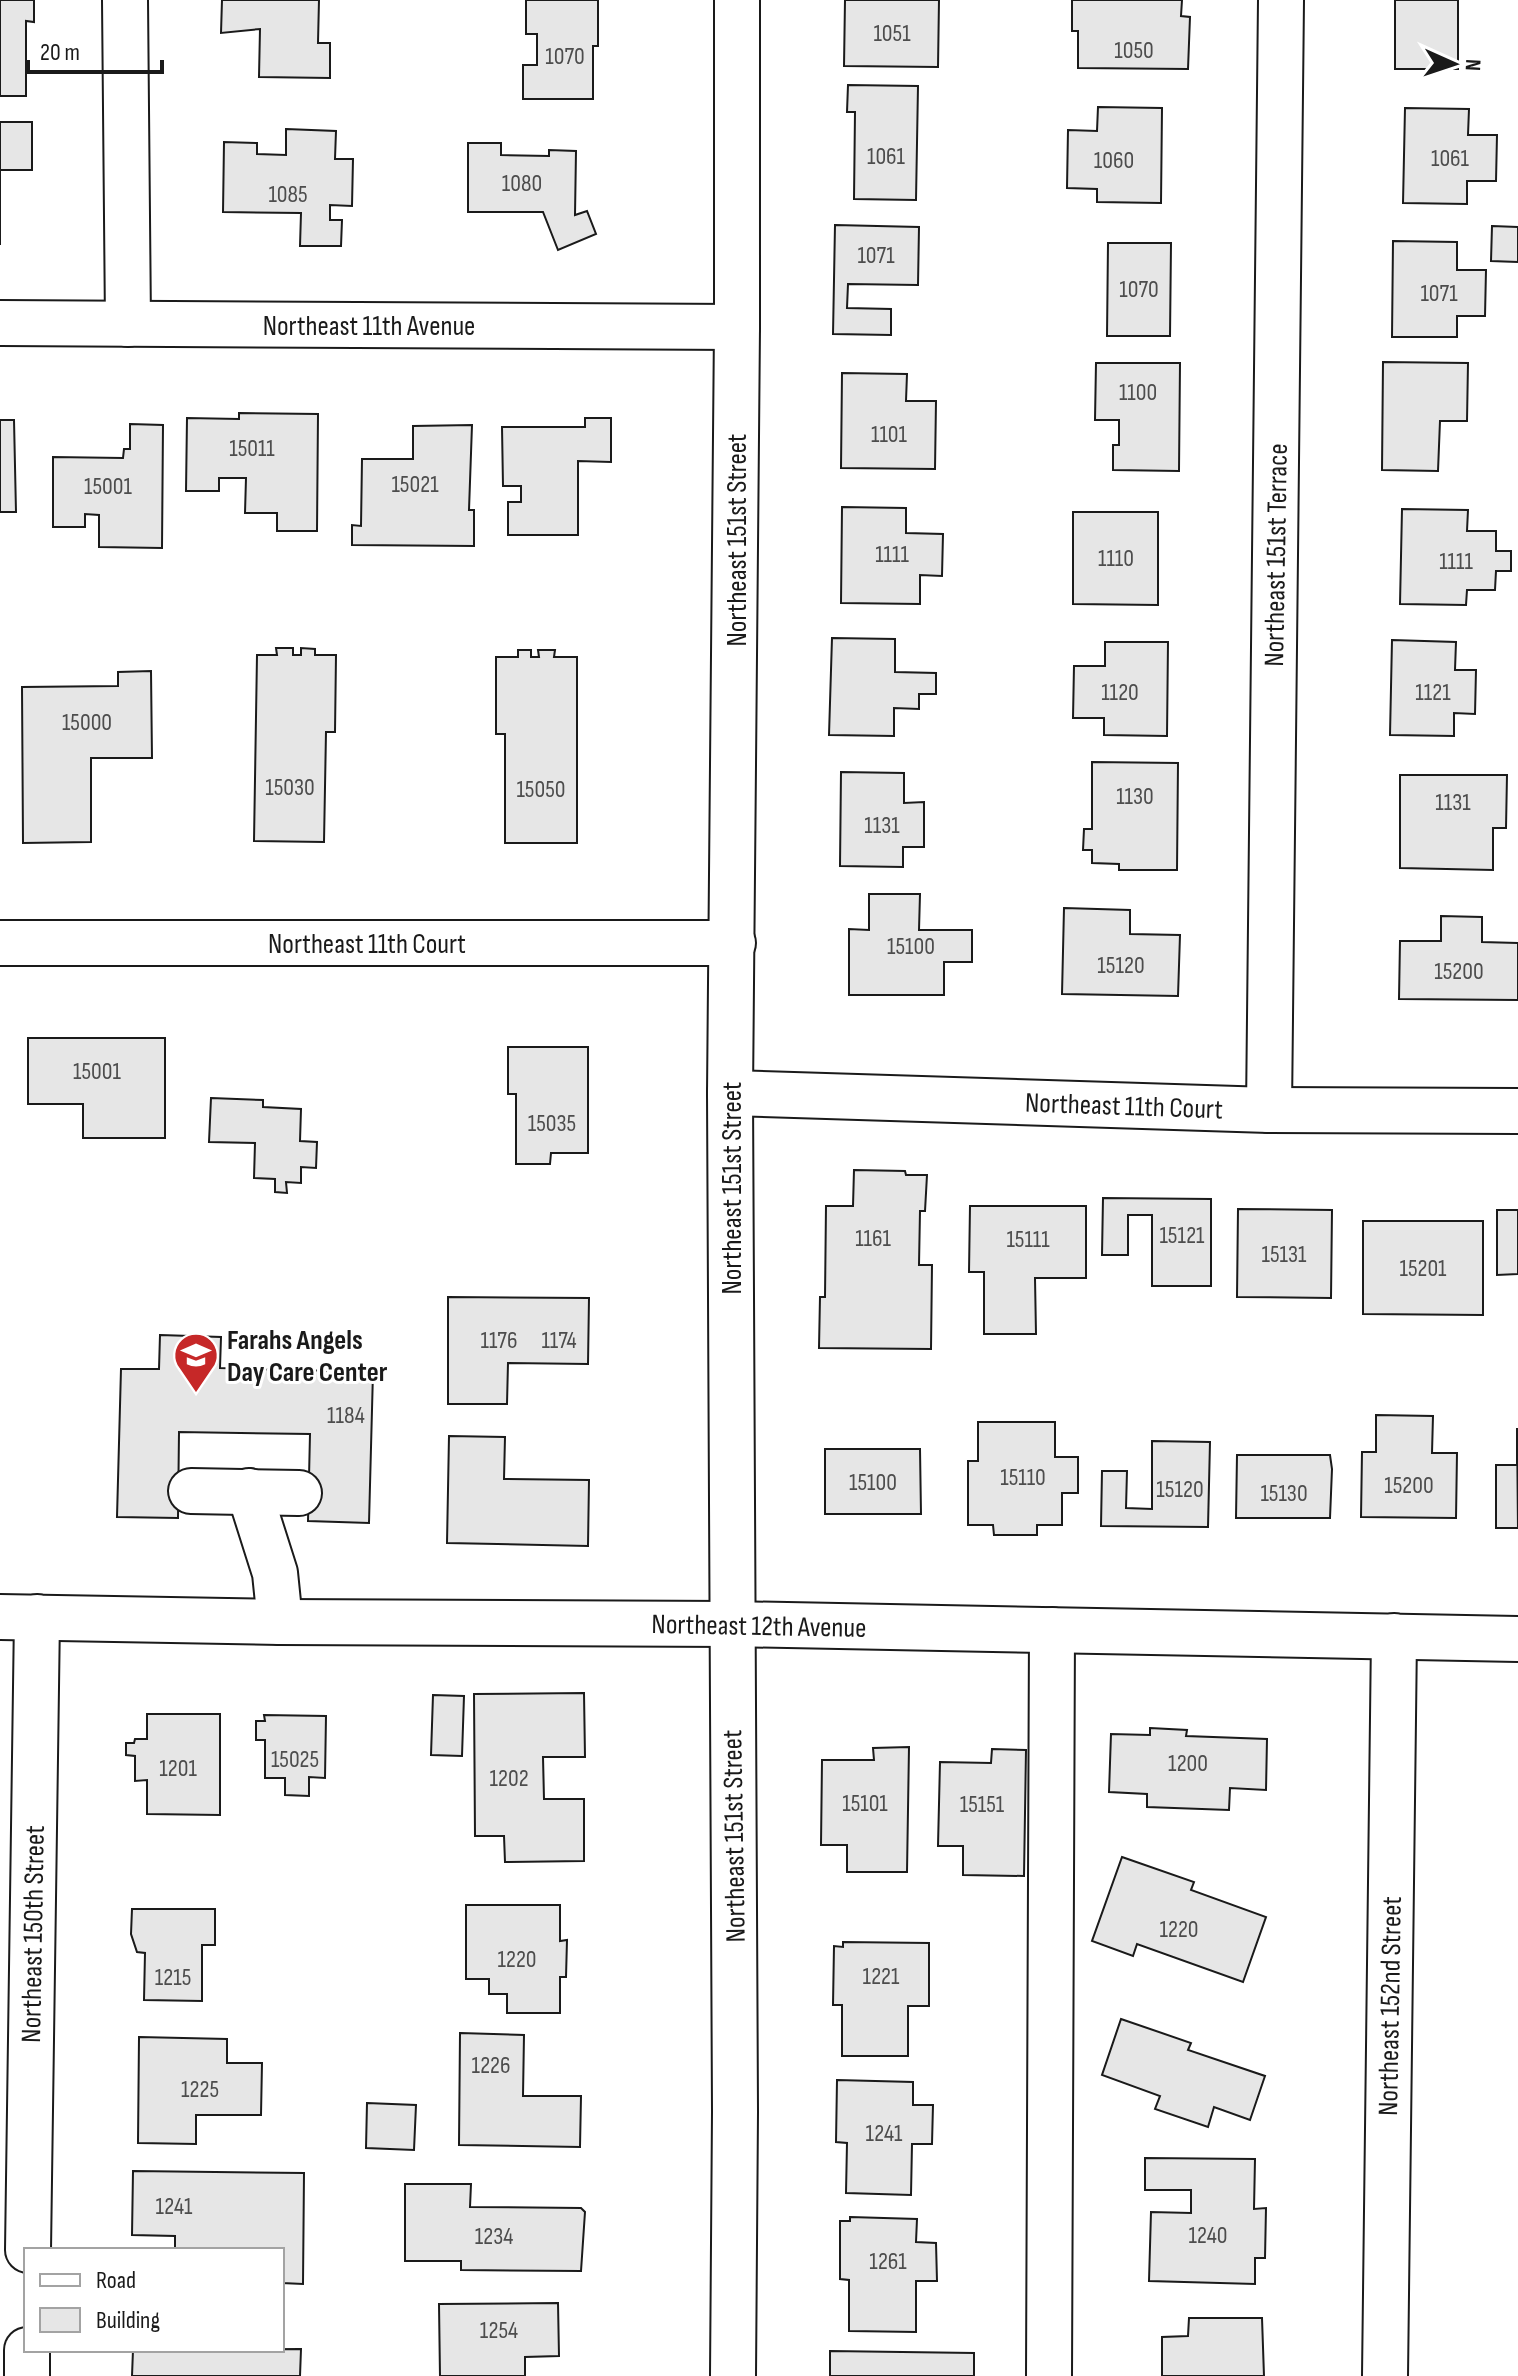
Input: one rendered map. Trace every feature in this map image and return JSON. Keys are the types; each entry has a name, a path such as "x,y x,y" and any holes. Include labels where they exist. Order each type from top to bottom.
{"street":[{"path":"125,0 128,324"},
{"name":"Northeast 151st Street","path":"733,2376 735,2097 730,1093 737,0"},
{"name":"Northeast 151st Terrace","path":"1269,1110 1281,0"},
{"name":"Northeast 11th Avenue","path":"0,323 737,327"},
{"name":"Northeast 11th Court","path":"0,943 733,943"},
{"name":"Northeast 11th Court","path":"730,1093 1269,1110 1518,1111"},
{"path":"191,1491 299,1493"},
{"path":"249,1491 275,1573 280,1622"},
{"name":"Northeast 12th Avenue","path":"18,1617 280,1622 731,1624 1518,1639"},
{"name":"Northeast 150th Street","path":"18,1617 28,2248"},
{"path":"1049,2376 1052,1630"},
{"name":"Northeast 152nd Street","path":"1385,2376 1394,1636"},
{"path":"27,2352 27,2376"}],"building":[{"path":"0,0 34,0 34,22 26,21 26,96 0,96"},
{"path":"222,0 319,0 318,43 330,43 330,78 259,77 260,29 221,33"},
{"path":"526,0 598,0 598,46 593,46 593,99 523,99 523,65 537,65 537,34 526,34"},
{"path":"845,0 939,0 938,67 844,66"},
{"path":"1072,0 1182,0 1181,16 1190,17 1188,69 1078,68 1078,31 1072,31"},
{"path":"1395,0 1458,0 1458,69 1395,69"},
{"path":"848,85 918,86 916,200 854,199 855,112 847,112"},
{"path":"1098,107 1162,108 1161,203 1097,202 1097,189 1067,188 1068,130 1097,131"},
{"path":"1405,108 1469,109 1468,135 1497,135 1496,181 1467,181 1467,204 1403,203"},
{"path":"0,122 32,122 32,170 0,170"},
{"path":"286,129 336,131 335,159 353,159 352,206 330,205 330,220 342,220 341,246 300,246 301,213 223,212 224,142 257,143 257,154 286,155"},
{"path":"468,143 501,143 501,155 549,156 549,150 576,151 575,215 587,211 596,234 558,250 543,212 468,212"},
{"path":"835,225 919,227 918,285 848,284 847,308 891,309 891,335 833,334"},
{"path":"1492,226 1518,227 1518,262 1491,261"},
{"path":"1393,241 1457,242 1457,270 1486,270 1485,316 1457,316 1457,337 1392,337"},
{"path":"1108,243 1171,243 1170,336 1107,336"},
{"path":"1383,362 1468,363 1467,421 1440,421 1438,471 1382,470"},
{"path":"1096,363 1180,363 1179,471 1113,470 1113,445 1119,445 1119,420 1095,420"},
{"path":"842,373 907,374 906,401 936,401 935,469 841,468"},
{"path":"239,413 318,414 317,531 277,531 277,513 245,513 246,478 219,478 219,491 186,491 187,418 239,419"},
{"path":"585,418 611,418 611,462 578,461 578,535 508,535 508,502 521,502 521,486 503,486 502,427 585,427"},
{"path":"0,420 14,420 16,512 0,512"},
{"path":"130,424 163,425 162,548 99,547 99,515 85,514 85,527 53,527 53,457 123,458 124,449 130,449"},
{"path":"472,425 469,510 474,510 474,546 352,545 352,525 361,526 362,459 413,459 413,426"},
{"path":"842,507 906,508 906,533 943,534 942,576 920,575 920,604 841,603"},
{"path":"1402,509 1468,510 1467,531 1496,531 1496,551 1511,551 1511,571 1496,571 1495,590 1467,590 1466,605 1400,604"},
{"path":"1073,512 1158,512 1158,605 1073,604"},
{"path":"832,638 895,639 895,672 936,673 936,694 919,694 919,709 894,708 894,736 829,735"},
{"path":"1392,640 1456,642 1455,670 1476,670 1475,714 1454,713 1454,736 1390,735"},
{"path":"1105,642 1168,642 1167,736 1104,735 1104,718 1073,718 1074,666 1105,666"},
{"path":"276,648 293,648 293,655 301,655 301,648 315,649 315,655 336,655 335,732 326,732 324,842 254,841 257,655 277,655"},
{"path":"518,650 531,650 531,657 539,657 538,650 555,650 554,657 577,657 577,843 505,843 505,734 496,734 496,657 518,657"},
{"path":"151,671 152,758 91,758 91,842 23,843 22,687 118,686 118,672"},
{"path":"1092,762 1178,763 1177,870 1119,870 1119,864 1092,863 1092,850 1083,850 1084,829 1092,829"},
{"path":"841,772 904,773 904,803 924,802 924,847 903,847 903,867 840,866"},
{"path":"1400,775 1507,775 1506,828 1493,828 1493,870 1400,868"},
{"path":"869,894 920,894 919,930 972,930 972,962 944,962 944,995 849,995 849,929 869,930"},
{"path":"1064,908 1130,910 1130,934 1180,935 1178,996 1062,994"},
{"path":"1441,916 1482,917 1482,942 1518,943 1518,1000 1399,999 1400,941 1441,941"},
{"path":"28,1038 165,1038 165,1138 83,1138 83,1104 28,1104"},
{"path":"508,1047 588,1047 588,1153 551,1153 550,1164 516,1164 516,1094 508,1094"},
{"path":"211,1098 263,1100 263,1107 301,1109 300,1141 317,1142 316,1168 301,1167 301,1183 286,1182 287,1193 275,1192 275,1179 254,1178 255,1143 209,1142"},
{"path":"854,1170 905,1171 906,1175 927,1175 925,1211 920,1211 919,1265 932,1265 931,1349 819,1348 820,1297 825,1297 826,1206 853,1206"},
{"path":"1103,1198 1211,1199 1211,1286 1152,1286 1152,1215 1128,1215 1128,1255 1102,1255"},
{"path":"970,1206 1086,1206 1086,1278 1035,1278 1036,1334 984,1334 984,1272 969,1272"},
{"path":"1238,1209 1332,1210 1331,1298 1237,1297"},
{"path":"1497,1210 1518,1210 1518,1274 1497,1275"},
{"path":"1363,1221 1483,1221 1483,1315 1363,1314"},
{"path":"448,1297 589,1298 588,1364 508,1363 507,1404 448,1404"},
{"path":"160,1335 221,1337 220,1368 373,1372 369,1523 308,1521 310,1434 179,1432 178,1518 117,1517 121,1369 159,1369"},
{"path":"1376,1415 1433,1416 1432,1453 1457,1453 1456,1518 1361,1517 1362,1452 1376,1452"},
{"path":"978,1422 1055,1422 1055,1457 1078,1457 1078,1493 1062,1493 1062,1525 1037,1525 1037,1535 994,1535 993,1525 968,1525 968,1461 978,1461"},
{"path":"1517,1428 1518,1528 1496,1528 1496,1465 1517,1465"},
{"path":"449,1436 505,1437 504,1479 589,1480 588,1546 447,1543"},
{"path":"1152,1441 1210,1442 1208,1527 1101,1526 1102,1471 1127,1471 1126,1508 1152,1509"},
{"path":"825,1449 920,1449 921,1514 825,1514"},
{"path":"1237,1455 1330,1455 1330,1518 1236,1518"},
{"path":"584,1693 585,1757 543,1757 544,1799 584,1799 584,1861 505,1862 504,1836 475,1836 474,1694"},
{"path":"433,1695 464,1696 462,1756 431,1755"},
{"path":"147,1714 220,1714 220,1815 147,1814 147,1780 135,1781 135,1756 126,1755 126,1743 147,1739"},
{"path":"264,1715 326,1716 325,1778 309,1777 309,1796 285,1795 285,1778 265,1778 265,1740 256,1740 256,1721 265,1721"},
{"path":"1150,1728 1187,1730 1186,1736 1267,1739 1266,1790 1230,1788 1229,1810 1147,1807 1147,1794 1109,1792 1111,1734 1150,1735"},
{"path":"909,1747 907,1872 847,1872 847,1845 821,1845 822,1760 874,1760 873,1748"},
{"path":"992,1749 1026,1750 1024,1876 963,1875 963,1846 938,1846 940,1762 991,1763"},
{"path":"1122,1857 1194,1882 1191,1890 1266,1917 1243,1982 1137,1944 1133,1956 1092,1941"},
{"path":"466,1905 560,1905 560,1941 567,1940 566,1977 560,1977 560,2013 507,2013 507,1994 489,1994 489,1979 466,1979"},
{"path":"132,1909 215,1909 215,1945 202,1945 202,2001 144,2000 145,1953 137,1952 131,1934"},
{"path":"843,1942 929,1943 929,2006 908,2006 908,2056 842,2056 842,2005 833,2005 834,1946 843,1947"},
{"path":"1121,2019 1191,2043 1188,2050 1265,2076 1250,2120 1214,2107 1208,2127 1155,2109 1160,2096 1102,2075"},
{"path":"460,2033 524,2035 523,2096 581,2096 580,2147 459,2145"},
{"path":"139,2037 227,2039 227,2063 262,2063 261,2115 196,2115 196,2144 138,2143"},
{"path":"837,2080 913,2082 913,2105 933,2105 932,2144 912,2144 911,2195 846,2193 847,2143 836,2142"},
{"path":"367,2103 416,2105 414,2150 366,2148"},
{"path":"1145,2158 1255,2159 1254,2209 1266,2208 1265,2258 1255,2258 1255,2284 1149,2281 1151,2212 1191,2213 1191,2190 1145,2190"},
{"path":"133,2171 304,2173 303,2284 284,2283 284,2248 175,2248 175,2236 132,2235"},
{"path":"405,2184 471,2184 470,2207 581,2208 585,2212 581,2271 461,2270 461,2261 405,2261"},
{"path":"850,2217 917,2219 916,2242 936,2243 937,2281 916,2281 916,2332 849,2331 849,2280 840,2279 840,2221 850,2221"},
{"path":"558,2303 559,2356 525,2357 525,2376 440,2376 439,2304"},
{"path":"1189,2318 1262,2318 1264,2376 1162,2376 1162,2337 1188,2336"},
{"path":"284,2349 301,2349 300,2376 132,2376 133,2352 284,2352"},
{"path":"830,2351 974,2353 974,2376 830,2376"}],"place":[{"name":"Farahs Angels Day Care Center","path":"196,1394"}]}
